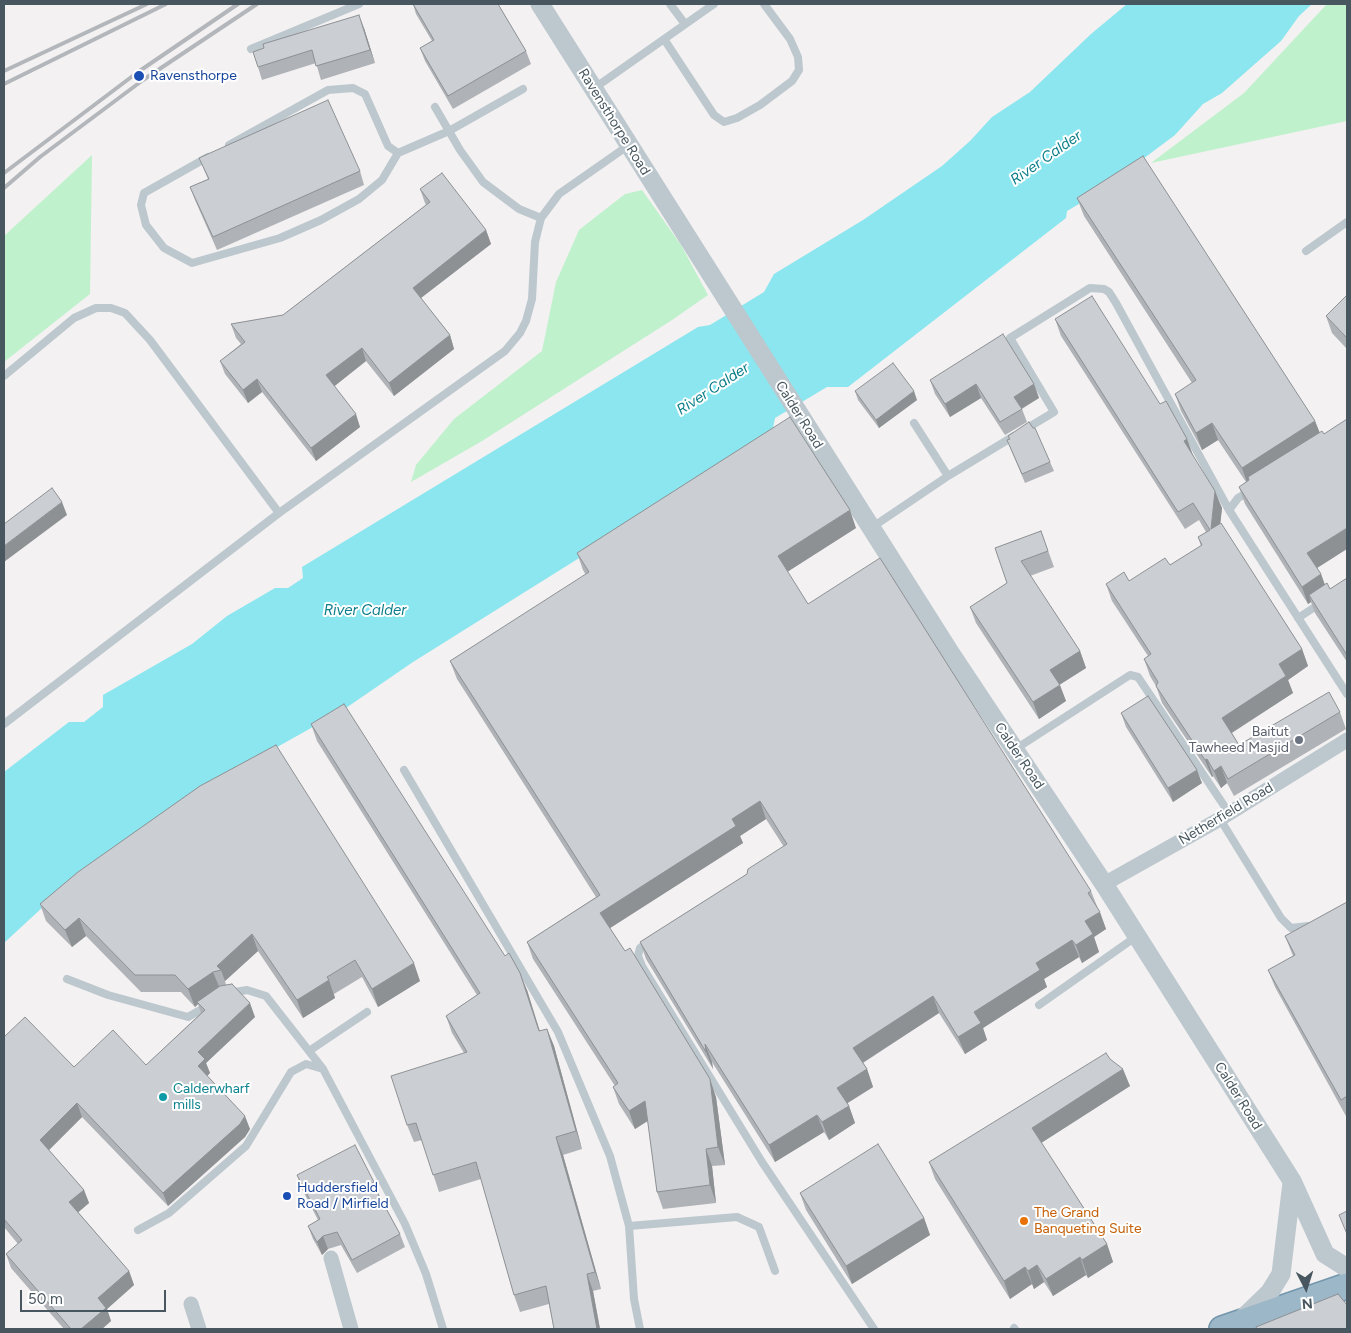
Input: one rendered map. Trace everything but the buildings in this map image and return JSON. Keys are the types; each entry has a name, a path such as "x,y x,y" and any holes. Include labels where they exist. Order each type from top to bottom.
{"highway":[{"path":"1238,1326 1275,1302 1347,1272"}],"street":[{"name":"Ravensthorpe Road","path":"540,4 688,240"},
{"name":"Calder Road","path":"688,240 1014,750 1138,936 1292,1181 1325,1254 1347,1272"},
{"name":"Netherfield Road","path":"1104,884 1224,816 1347,740"},
{"path":"1238,1326 1270,1292 1282,1274 1292,1181"},
{"path":"331,1258 351,1329"},
{"path":"192,1304 200,1329"}],"lane":[{"path":"251,49 359,4"},
{"path":"670,4 685,24"},
{"path":"593,88 714,4"},
{"path":"664,39 714,115 724,122 737,118 760,106 792,81 799,70 798,57 790,39 764,4"},
{"path":"398,152 388,146 365,94 353,88 328,90 144,193 141,206 146,225 164,248 192,263 280,238 321,220 359,198 382,180 398,152 449,131 523,89"},
{"path":"435,107 483,182 519,210 541,218"},
{"path":"4,724 279,513 505,351 520,333 526,321 532,299 535,242 541,218 559,194 629,145"},
{"path":"1306,251 1347,222"},
{"path":"871,528 948,476 1054,412 1010,338 1090,288 1098,288 1109,292 1116,302 1229,510 1347,694"},
{"path":"4,376 74,318 96,308 111,308 125,314 150,340 279,513"},
{"path":"914,423 948,476"},
{"path":"1229,510 1238,498 1255,487"},
{"path":"1298,618 1330,597"},
{"path":"1014,750 1130,674 1138,677 1224,816 1282,918 1292,928 1306,928 1314,924"},
{"path":"404,770 558,1032 610,1156 629,1226 634,1299 640,1329"},
{"path":"1039,1005 1138,936"},
{"path":"654,938 640,948 638,956 642,966 762,1162 874,1329"},
{"path":"67,979 108,995 188,1017 220,996 247,990 266,996 322,1069 406,1224 426,1274 443,1329"},
{"path":"309,1051 367,1012"},
{"path":"138,1230 169,1213 246,1146 291,1072 306,1064 322,1069"},
{"path":"629,1226 737,1218 759,1227 775,1271"}],"green space":[{"path":"1327,4 1347,4 1347,121 1151,163 1244,93"},
{"path":"92,155 90,294 4,362 4,236"},
{"path":"642,190 681,245 708,295 482,441 411,482 416,465 454,419 542,351 556,282 579,230 625,194"}],"water":[{"name":"River Calder","path":"1127,4 1312,4 1299,16 1281,41 1222,93 1203,104 1175,135 1096,194 1067,211 1066,218 848,387 827,387 775,418 771,438 413,662 343,710 224,777 70,882 4,943 4,772 69,722 84,722 103,707 103,695 192,644 227,616 275,588 288,588 303,578 302,567 698,327 710,325 764,292 774,274 863,220 942,166 970,141 992,117 1030,92 1091,34"}],"railway":[{"path":"4,71 147,4"},
{"path":"4,84 166,4"},
{"path":"4,173 138,72 238,4"},
{"path":"4,188 40,157 143,80 257,4"}],"place":[{"name":"Ravensthorpe","path":"139,76"},
{"name":"Baitut Tawheed Masjid","path":"1299,740"},
{"name":"Calderwharf mills","path":"163,1097"},
{"name":"Huddersfield Road / Mirfield","path":"287,1196"},
{"name":"The Grand Banqueting Suite","path":"1024,1221"}]}
